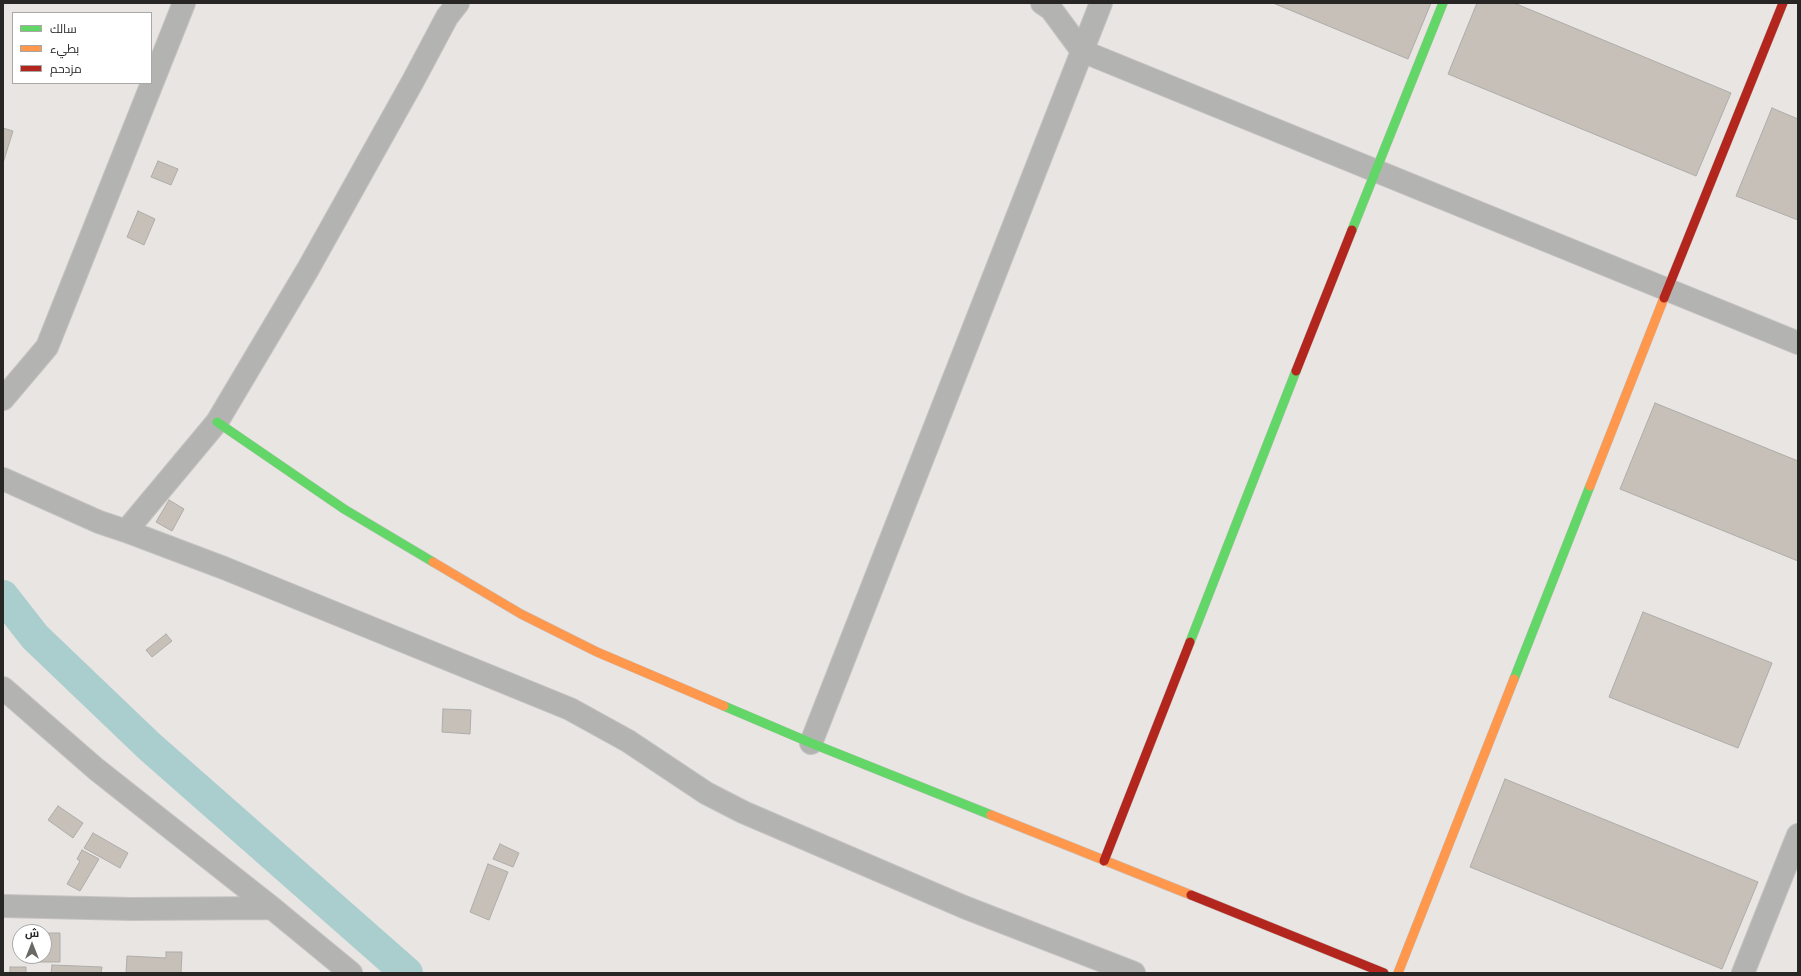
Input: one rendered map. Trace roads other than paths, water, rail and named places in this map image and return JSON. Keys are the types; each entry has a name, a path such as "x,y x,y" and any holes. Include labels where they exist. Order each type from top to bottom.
{"street":[{"path":"152,83 184,3"},
{"path":"126,531 217,422 308,269 413,82 446,17 458,3"},
{"path":"1042,3 1051,9 1082,51 1798,343"},
{"path":"811,743 1101,3"},
{"path":"1104,861 1374,171 1443,3"},
{"path":"1398,973 1667,290 1783,3"},
{"path":"3,399 47,347 152,84"},
{"path":"217,422 344,509 521,614 596,652 811,743 1384,973"},
{"path":"3,479 99,522 224,568 570,709 628,741 706,793 743,812 964,907 1134,973"},
{"path":"3,688 96,769 272,908 351,973"},
{"path":"1743,973 1798,835"},
{"path":"3,906 131,909 272,908"}],"waterway":[{"path":"3,596 35,637 149,746 407,973"}]}
